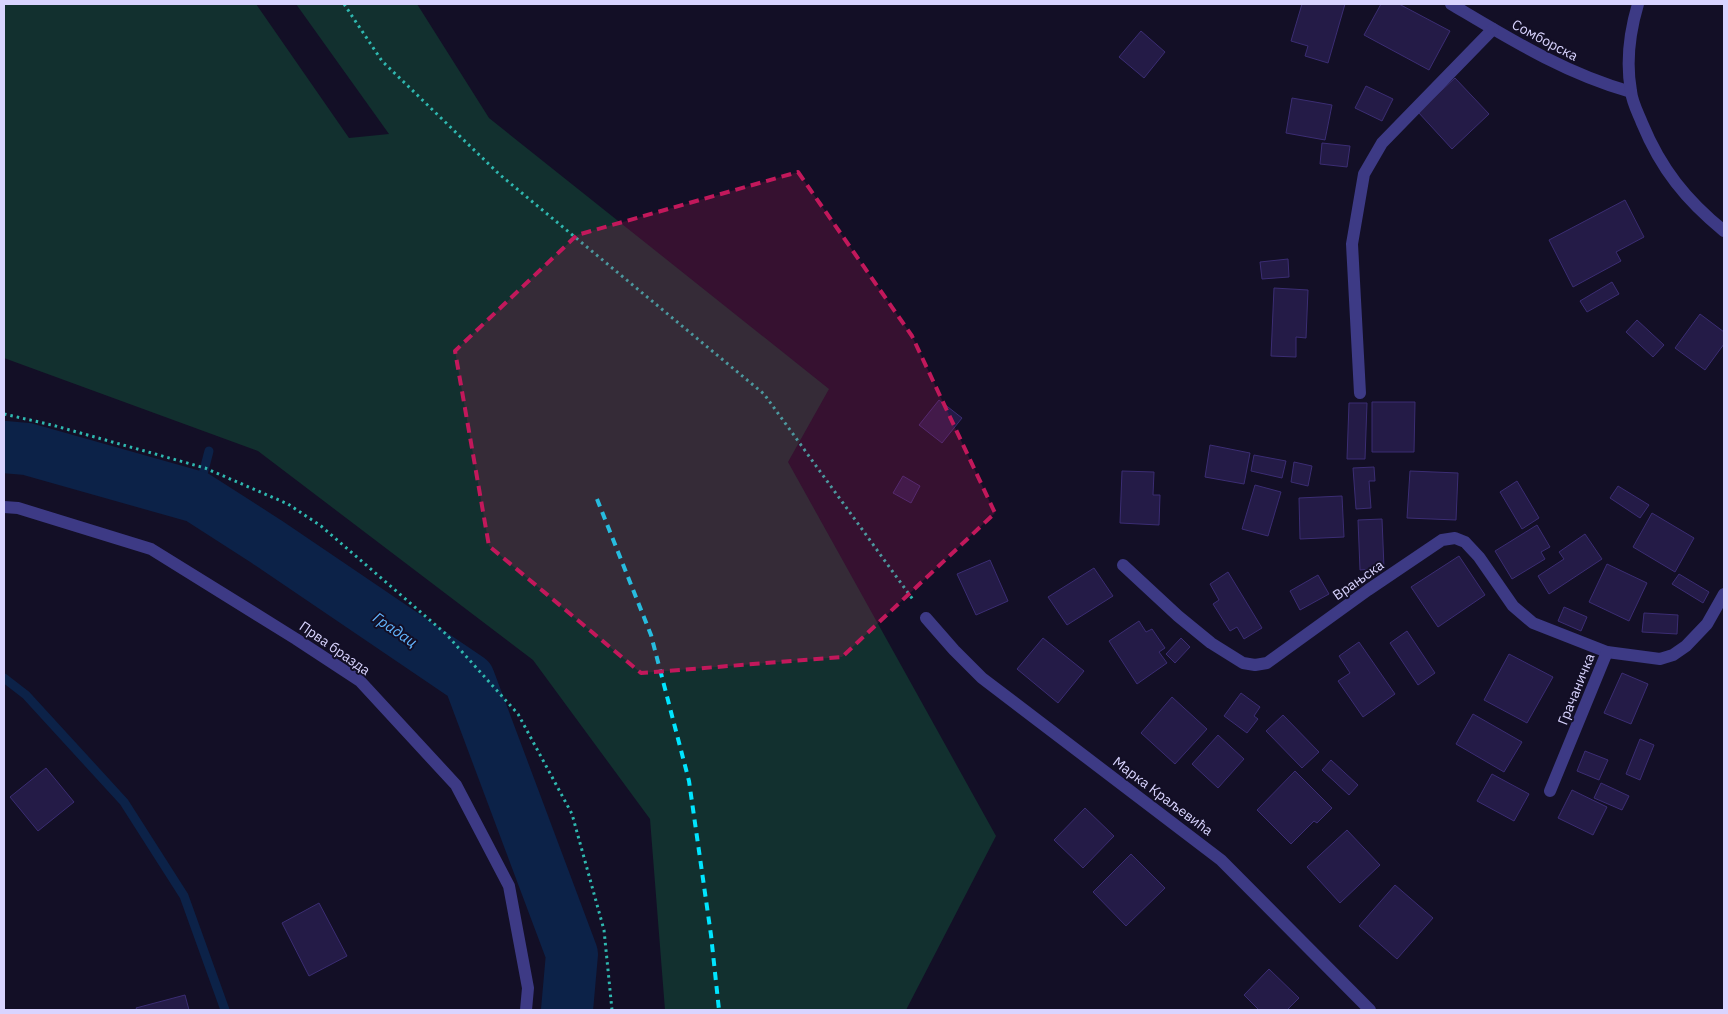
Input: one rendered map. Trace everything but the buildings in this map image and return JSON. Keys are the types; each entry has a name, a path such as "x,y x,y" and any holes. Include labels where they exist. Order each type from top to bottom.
{"street":[{"name":"Сомборска","path":"1451,4 1534,54 1602,84 1631,92"},
{"path":"1638,4 1629,60 1631,92 1648,137 1673,181 1699,209 1724,231"},
{"path":"1360,393 1352,244 1364,174 1382,143 1493,29"},
{"name":"Прва бразда","path":"4,507 18,508 151,549 360,681 456,785 509,886 528,988 526,1010"},
{"name":"Врањска","path":"1123,565 1178,616 1211,642 1244,663 1254,665 1267,663 1368,590 1442,540 1456,538 1465,542 1479,556 1513,606 1533,623 1607,652"},
{"name":"Грачаничка","path":"1550,791 1607,652 1660,658 1673,655 1686,646 1707,624 1724,594"},
{"name":"Марка Краљевића","path":"926,618 982,678 1222,860 1370,1010"}],"path":[{"path":"344,4 382,62 492,167 764,394 926,618"},
{"path":"4,414 52,425 205,468 288,504 321,526 446,634 518,714 572,814 604,930 612,1010"}],"highlighted area":[{"path":"798,172 912,336 995,513 842,657 641,673 489,546 455,351 577,235"}],"green space":[{"path":"4,4 256,4 349,138 389,134 296,4 417,4 489,118 829,389 788,462 996,836 906,1010 665,1010 650,819 533,660 258,451 4,358"}],"waterway":[{"name":"Градац","path":"4,447 27,449 197,497 267,542 469,679 572,954 567,1010"},
{"path":"197,497 209,451"},
{"path":"4,678 26,695 124,802 184,896 225,1010"}],"railway":[{"path":"597,499 651,635 689,781 711,935 719,1010"}]}
